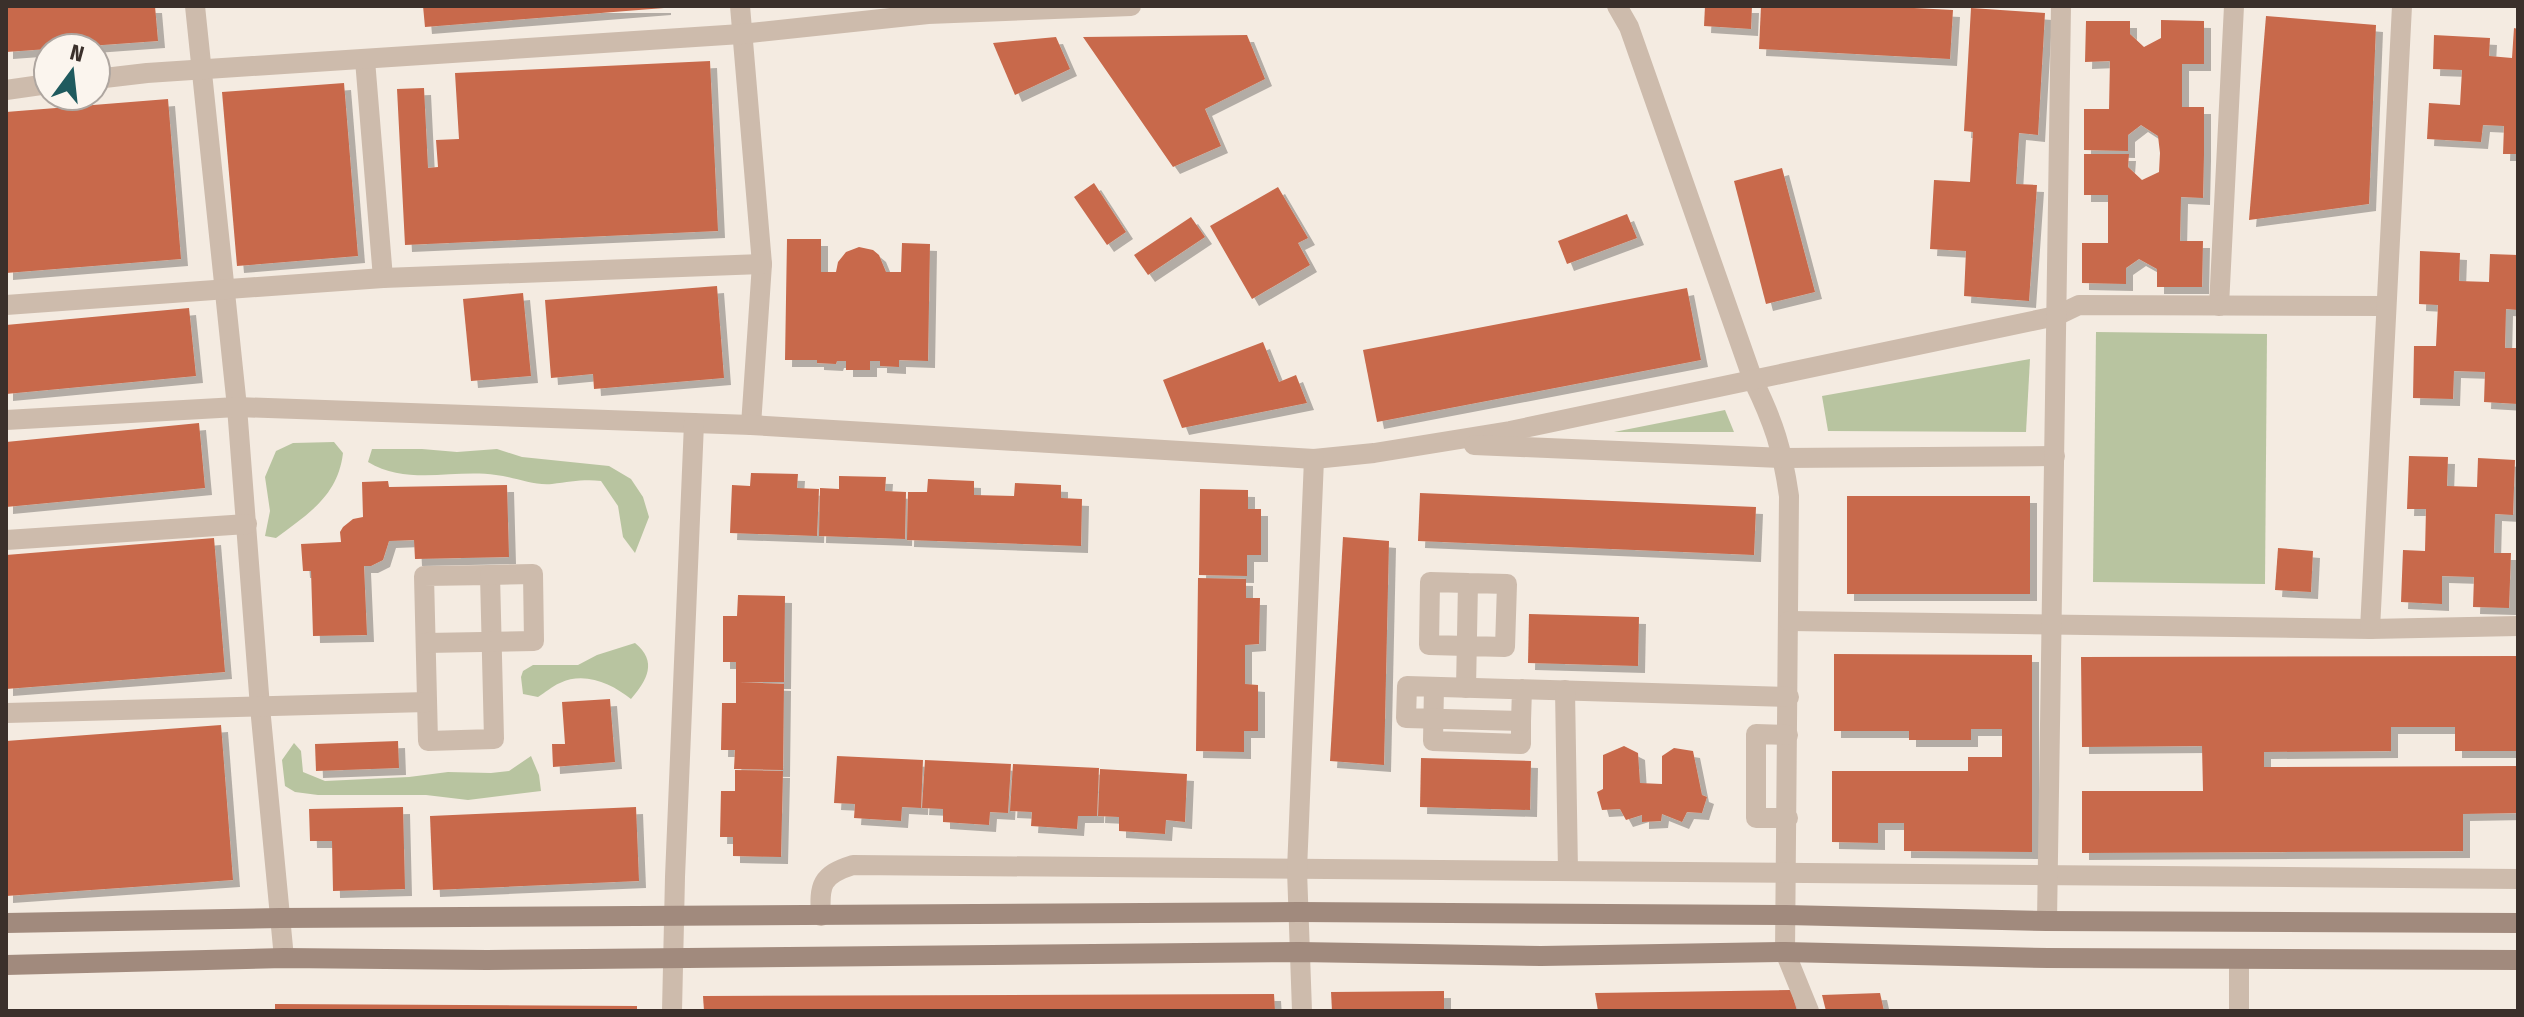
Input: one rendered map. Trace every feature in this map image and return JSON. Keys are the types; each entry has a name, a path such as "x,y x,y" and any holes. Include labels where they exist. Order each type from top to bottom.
{"street":[{"path":"195,6 237,407 260,707 284,958"},
{"path":"740,6 762,264 751,425"},
{"path":"112,77 741,34 928,14 1131,6"},
{"path":"1617,6 1629,27 1753,380 1774,423 1783,458 1789,496 1785,952 1809,1011"},
{"path":"2047,921 2061,6"},
{"path":"2219,306 2234,6"},
{"path":"2370,629 2402,6"},
{"path":"365,60 383,278"},
{"path":"6,90 32,86"},
{"path":"6,305 383,278 762,264"},
{"path":"6,420 237,407 751,425 1314,459 1374,453 1510,431 2056,316 2079,305 2386,306"},
{"path":"672,1011 694,423"},
{"path":"1426,444 1783,458 2055,456"},
{"path":"1302,1011 1297,870 1314,459"},
{"path":"6,540 247,524"},
{"path":"426,643 492,642 534,641 533,574 424,576 428,741 494,739 492,642 490,575"},
{"path":"1430,582 1507,584 1505,647 1467,646 1429,645 1430,582"},
{"path":"1466,688 1468,583"},
{"path":"1789,621 2052,627 2370,629 2518,626"},
{"path":"1522,689 1521,744 1433,741 1434,687 1466,688 1522,689 1565,690 1789,697"},
{"path":"1565,690 1568,871"},
{"path":"6,713 427,702"},
{"path":"1788,735 1756,734 1756,818 1788,818"},
{"path":"821,916 819,891 825,880 835,871 853,865 2518,879"},
{"path":"6,923 280,918 1298,912 2518,923"},
{"path":"6,965 284,958 487,960 1299,952 1541,956 1785,952 2518,960"},
{"path":"2239,959 2239,1011"}],"green space":[{"path":"2096,332 2267,334 2265,584 2093,582"},
{"path":"2030,359 2026,432 1828,431 1822,396"},
{"path":"1725,410 1734,432 1614,432"},
{"path":"334,442 343,453 340,468 320,503 276,538 265,536 270,511 265,477 276,451 293,443"},
{"path":"372,449 457,452 497,449 522,457 609,466 631,479 643,497 649,517 635,553 623,537 618,506 601,481 545,484 480,474 399,473 368,462"},
{"path":"635,643 646,657 648,671 631,699 607,684 579,678 557,684 538,697 523,694 523,671 533,665 578,665 597,655"},
{"path":"294,743 301,751 303,772 325,781 509,771 531,756 539,775 541,791 468,800 426,795 318,795 295,792 285,786 282,760"}],"building":[{"path":"6,6 155,6 158,41 112,44 112,32 32,32 32,50 6,52"},
{"path":"423,6 664,6 664,8 425,27"},
{"path":"1705,6 1752,6 1751,29 1704,26"},
{"path":"1761,6 1953,10 1950,59 1759,49"},
{"path":"1971,8 2045,13 2038,135 2019,133 2016,184 2037,185 2029,301 1964,296 1966,251 1930,249 1934,180 1970,182 1973,132 1964,131"},
{"path":"2266,16 2376,25 2369,204 2249,220"},
{"path":"2161,20 2204,21 2204,64 2182,64 2182,107 2204,107 2203,198 2181,197 2180,241 2203,241 2202,287 2157,287 2157,269 2139,259 2126,268 2126,284 2082,283 2082,243 2108,243 2108,195 2084,195 2084,154 2129,154 2128,167 2142,180 2159,172 2160,153 2158,136 2141,125 2128,135 2128,151 2084,150 2084,109 2109,109 2110,61 2085,62 2086,21 2130,21 2130,34 2144,47 2161,38"},
{"path":"2514,28 2518,29 2518,154 2503,154 2504,126 2483,125 2481,142 2427,139 2429,103 2460,105 2462,70 2433,69 2434,35 2490,38 2489,56 2512,58"},
{"path":"1247,35 1265,79 1205,109 1221,146 1173,167 1083,37"},
{"path":"1056,37 1070,69 1015,95 993,43"},
{"path":"710,61 718,231 405,245 397,89 424,88 428,168 438,167 436,140 459,139 455,73"},
{"path":"344,83 358,256 237,266 222,92"},
{"path":"168,99 181,259 6,273 6,112 112,112 112,103"},
{"path":"1782,168 1815,292 1766,304 1734,181"},
{"path":"1094,183 1126,232 1107,245 1074,197"},
{"path":"1278,187 1308,238 1298,243 1310,265 1252,299 1210,226"},
{"path":"1627,214 1637,238 1567,264 1558,241"},
{"path":"1191,217 1205,237 1148,275 1134,255"},
{"path":"787,239 821,239 821,272 836,272 838,262 846,252 859,247 873,250 879,255 886,272 901,272 902,243 930,244 928,361 899,360 899,367 880,366 880,361 870,361 870,370 846,370 846,361 837,361 836,364 817,363 817,360 785,360"},
{"path":"2420,251 2460,253 2459,281 2489,282 2490,254 2518,255 2518,310 2506,309 2505,348 2518,348 2518,404 2484,402 2485,372 2454,371 2453,399 2413,398 2414,346 2436,346 2438,305 2419,304"},
{"path":"717,286 724,378 594,389 593,374 551,378 545,300"},
{"path":"1687,288 1701,360 1377,422 1363,350"},
{"path":"523,293 531,376 471,381 463,299"},
{"path":"189,308 196,376 6,394 6,325"},
{"path":"1263,342 1279,382 1296,375 1307,403 1182,428 1163,380"},
{"path":"199,423 205,488 6,507 6,442"},
{"path":"2409,456 2448,457 2447,486 2477,487 2478,458 2515,460 2513,515 2495,514 2494,553 2511,553 2509,608 2473,607 2474,577 2442,576 2442,604 2401,602 2403,550 2425,551 2426,509 2407,509"},
{"path":"751,473 798,474 797,488 819,489 817,536 730,533 732,485 750,486"},
{"path":"839,476 886,477 885,491 906,492 905,539 819,536 820,488 839,489"},
{"path":"928,479 974,481 974,495 1014,496 1015,483 1061,485 1061,498 1082,499 1081,546 907,540 908,492 927,492"},
{"path":"388,481 389,487 507,485 509,557 415,559 414,540 389,541 383,560 364,566 367,635 313,636 311,571 303,571 301,544 341,542 343,527 353,519 363,517 362,482"},
{"path":"1200,489 1248,490 1248,509 1261,509 1261,555 1247,555 1247,576 1199,575"},
{"path":"1420,493 1756,507 1754,555 1418,541"},
{"path":"1847,496 2030,496 2030,594 1847,594"},
{"path":"1343,537 1389,541 1384,765 1330,761"},
{"path":"214,538 225,672 6,689 6,555"},
{"path":"2278,548 2313,551 2311,592 2275,590"},
{"path":"1198,578 1246,579 1246,598 1260,598 1259,644 1245,645 1245,684 1258,685 1258,731 1244,731 1244,752 1196,751"},
{"path":"738,595 785,596 784,682 740,682 784,684 783,770 734,769 735,750 721,750 722,703 736,703 736,662 723,662 723,616 737,616"},
{"path":"1529,614 1639,617 1638,666 1528,663"},
{"path":"1834,654 2032,655 2032,852 1904,851 1904,823 1878,823 1878,843 1832,842 1832,771 1968,771 1968,757 2002,757 2002,729 1971,729 1971,740 1909,740 1909,731 1834,731"},
{"path":"2518,656 2518,751 2455,751 2455,727 2391,727 2391,751 2264,752 2264,767 2518,766 2518,813 2463,814 2463,851 2082,853 2082,791 2203,791 2202,746 2082,747 2081,657"},
{"path":"610,699 615,762 553,767 552,744 565,744 562,702"},
{"path":"221,725 233,880 6,896 6,741"},
{"path":"398,741 399,768 316,771 315,744"},
{"path":"1624,746 1638,753 1640,783 1662,784 1662,756 1674,748 1693,751 1702,795 1707,797 1702,813 1687,812 1682,822 1662,814 1661,821 1642,822 1642,815 1626,820 1620,809 1602,810 1597,792 1603,789 1603,755"},
{"path":"837,756 923,760 921,808 902,807 901,821 854,818 855,804 834,803"},
{"path":"1421,758 1531,761 1530,810 1420,807"},
{"path":"925,760 1011,764 1008,813 990,812 989,825 943,822 943,809 922,808"},
{"path":"1013,764 1099,768 1097,816 1078,816 1077,829 1031,826 1032,812 1010,811"},
{"path":"1100,769 1187,774 1185,822 1166,820 1165,834 1119,831 1119,817 1098,816"},
{"path":"735,770 783,771 781,857 733,856 733,837 720,837 721,791 735,791"},
{"path":"403,807 405,889 333,891 332,841 310,841 309,809"},
{"path":"636,807 639,881 433,890 430,816"},
{"path":"1791,990 1797,1011 1598,1011 1595,993"},
{"path":"1444,991 1444,1011 1332,1011 1331,992"},
{"path":"1880,993 1884,1011 1826,1011 1822,995"},
{"path":"1274,994 1275,1011 704,1011 703,996"},
{"path":"275,1004 637,1006 637,1011 275,1011"}]}
